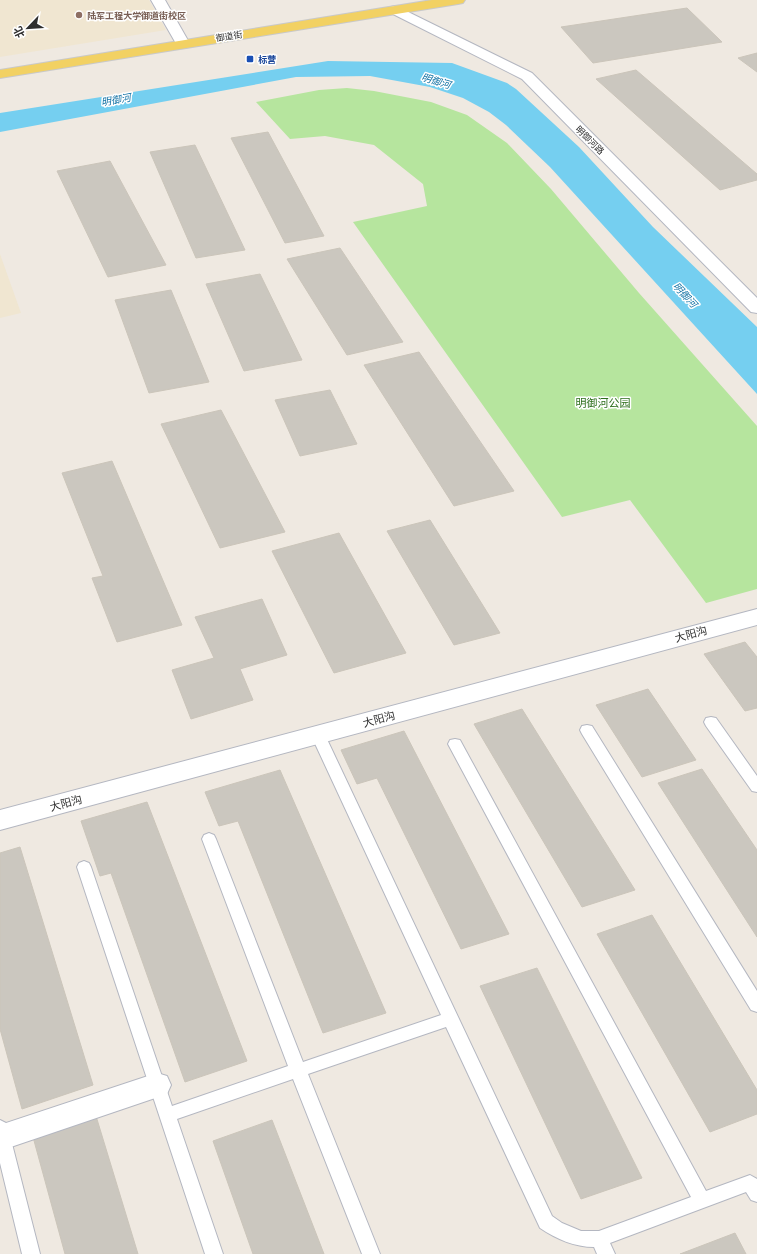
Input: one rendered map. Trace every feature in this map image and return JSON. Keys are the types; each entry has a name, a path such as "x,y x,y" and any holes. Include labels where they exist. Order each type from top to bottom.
{"main road":[{"name":"御道街","path":"0,74 458,0"}],"street":[{"path":"158,0 183,44"},
{"name":"明御河路","path":"396,10 527,76 757,308"},
{"name":"大阳沟","path":"0,820 318,736 757,617"},
{"path":"1,1132 157,1085"}],"lane":[{"path":"711,722 757,787"},
{"path":"587,730 757,1005"},
{"path":"318,736 449,1019 546,1222 556,1229 602,1246 702,1200 755,1186"},
{"path":"455,744 702,1200"},
{"path":"209,839 298,1071 371,1254"},
{"path":"84,867 214,1254"},
{"path":"167,1115 449,1019"},
{"path":"1,1132 31,1254"}],"shaded area":[{"name":"陆军工程大学御道街校区","path":"0,0 149,0 166,30 0,57"},
{"path":"0,254 21,313 0,318"}],"green space":[{"name":"明御河公园","path":"347,88 374,91 431,102 467,115 507,143 551,189 639,293 757,426 757,589 706,603 630,500 562,517 353,222 427,206 423,184 374,145 325,136 290,139 256,102 319,90"}],"water":[{"name":"明御河","path":"328,61 452,63 507,83 516,89 579,147 653,227 757,327 757,394 550,167 506,125 489,112 463,98 430,87 370,76 296,77 0,132 0,113"}],"building":[{"path":"687,8 722,42 593,63 561,27"},
{"path":"757,53 757,72 738,58"},
{"path":"636,70 757,174 757,180 720,190 596,79"},
{"path":"268,132 324,236 285,243 231,138"},
{"path":"195,145 245,250 196,258 150,152"},
{"path":"110,161 166,265 108,277 57,171"},
{"path":"340,248 403,342 347,355 287,259"},
{"path":"260,274 302,360 244,371 206,284"},
{"path":"171,290 209,382 149,393 115,300"},
{"path":"419,352 514,491 454,506 364,365"},
{"path":"330,390 357,444 300,456 275,400"},
{"path":"221,410 285,532 220,548 161,424"},
{"path":"112,461 182,625 117,642 92,578 103,576 62,473"},
{"path":"430,520 500,633 454,645 387,531"},
{"path":"339,533 406,653 334,673 272,551"},
{"path":"262,599 287,655 240,669 253,700 191,719 172,670 214,658 195,617"},
{"path":"745,642 757,657 757,708 745,711 704,654"},
{"path":"648,689 696,760 642,777 596,705"},
{"path":"522,709 635,890 582,907 474,724"},
{"path":"404,731 509,934 461,949 377,778 357,784 341,750"},
{"path":"702,769 757,850 757,937 658,783"},
{"path":"280,770 386,1013 323,1033 238,821 219,826 205,792"},
{"path":"147,802 247,1061 185,1082 111,873 100,876 81,821"},
{"path":"20,847 93,1085 22,1109 0,1029 0,853"},
{"path":"652,915 757,1090 757,1114 710,1132 597,934"},
{"path":"537,968 642,1178 581,1199 480,986"},
{"path":"96,1116 138,1254 65,1254 33,1137"},
{"path":"272,1120 324,1254 253,1254 213,1141"},
{"path":"735,1233 746,1254 680,1254"}],"place":[{"name":"陆军工程大学御道街校区","path":"79,15"},
{"name":"标营","path":"250,59"}]}
